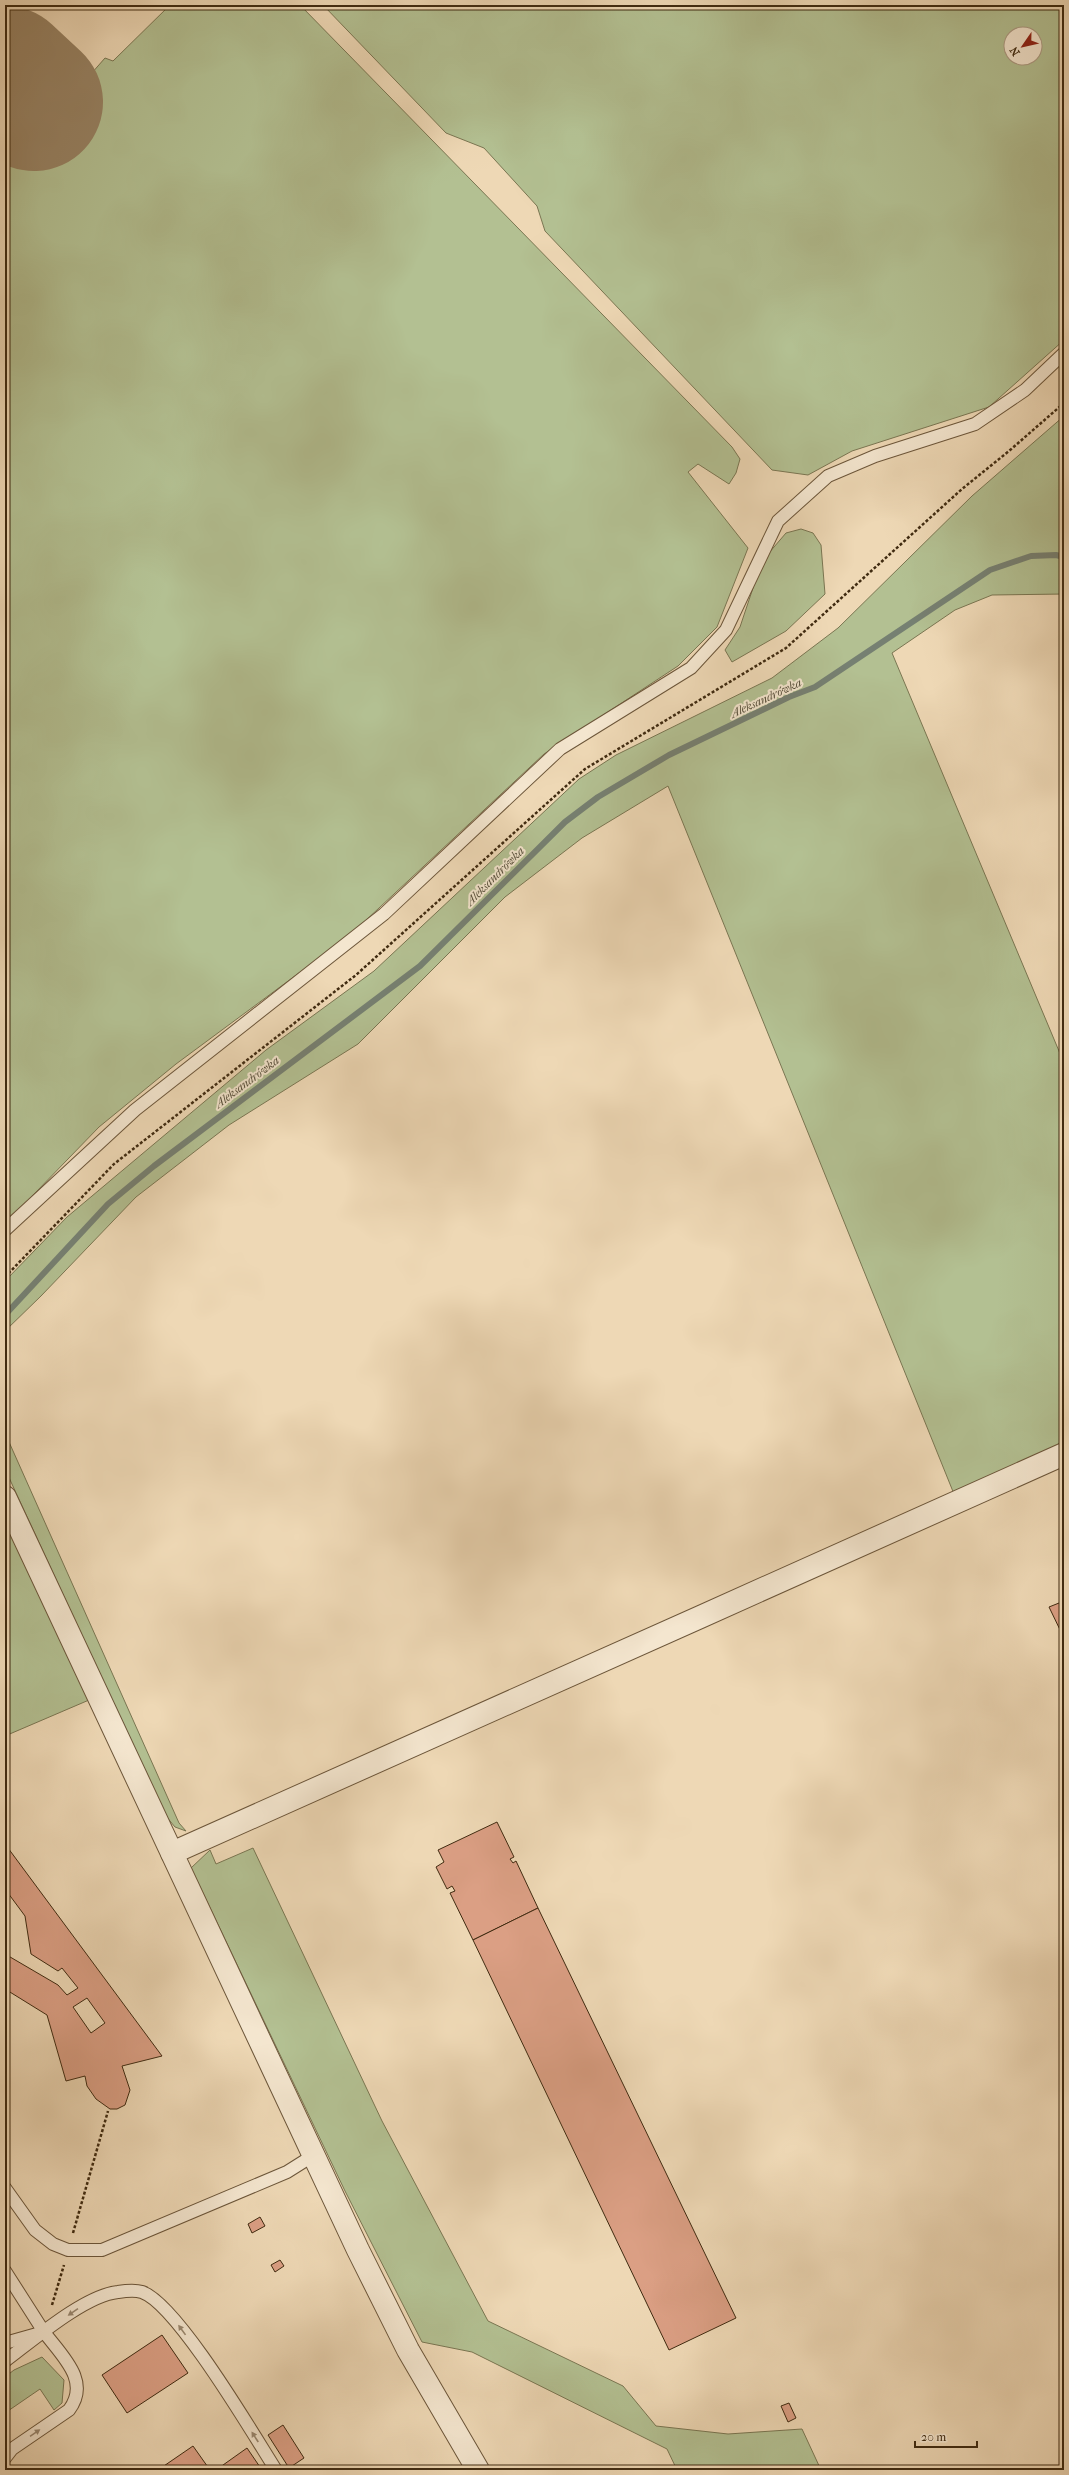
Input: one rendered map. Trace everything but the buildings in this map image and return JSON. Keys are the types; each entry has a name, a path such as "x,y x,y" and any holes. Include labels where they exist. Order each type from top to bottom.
{"street":[{"path":"172,1853 378,1763 523,1695 1064,1454"},
{"path":"5,1498 314,2155 408,2350 478,2470"}],"lane":[{"path":"5,1230 135,1110 384,914 560,749 691,668 726,630 778,521 828,476 875,456 975,424 1025,390 1064,353"},
{"path":"5,2188 35,2230 53,2244 68,2250 102,2250 126,2242 287,2172 314,2155"},
{"path":"5,2271 44,2332 73,2372 79,2390 76,2402 70,2410 12,2449 5,2458"},
{"path":"5,2361 88,2302 117,2292 142,2292 166,2308 210,2367 276,2470"},
{"path":"5,2343 44,2332"}],"path":[{"path":"5,1277 114,1164 356,975 586,769 786,648 962,489 1009,451 1064,403"},
{"path":"44,2332 68,2250 86,2180 108,2111"}],"green space":[{"path":"170,5 300,5 732,447 740,459 736,473 729,484 698,464 688,472 748,548 717,627 678,666 544,754 349,936 176,1064 99,1127 5,1224 5,172 105,58 113,61"},
{"path":"323,5 1064,5 1064,340 989,407 852,451 808,475 772,470 545,231 537,206 484,148 446,133"},
{"path":"1064,416 1064,594 992,595 955,610 892,653 1064,1063 1064,1442 954,1494 668,786 582,838 505,897 358,1044 229,1125 136,1197 41,1296 5,1331 5,1281 67,1217 266,1050 374,971 579,779 616,755 772,678 838,628 972,496"},
{"path":"801,529 813,533 821,545 825,594 786,631 732,662 725,650 740,627 757,576 768,554 786,533"},
{"path":"5,1433 179,1823 186,1831 175,1827 165,1815 5,1469"},
{"path":"5,1516 89,1700 5,1736"},
{"path":"253,1848 382,2121 488,2321 623,2386 656,2426 728,2434 802,2429 821,2470 677,2470 667,2449 472,2352 422,2342 345,2191 191,1868 210,1850 216,1864"},
{"path":"42,2357 64,2380 62,2403 54,2410 40,2389 5,2413 5,2377 14,2370"}],"waterway":[{"name":"Aleksandrówka","path":"5,1315 108,1204 154,1166 420,966 565,822 598,797 669,755 789,697 815,687 990,570 1031,556 1056,555 1064,557"}],"runway":[{"path":"5,75 34,102"}]}
